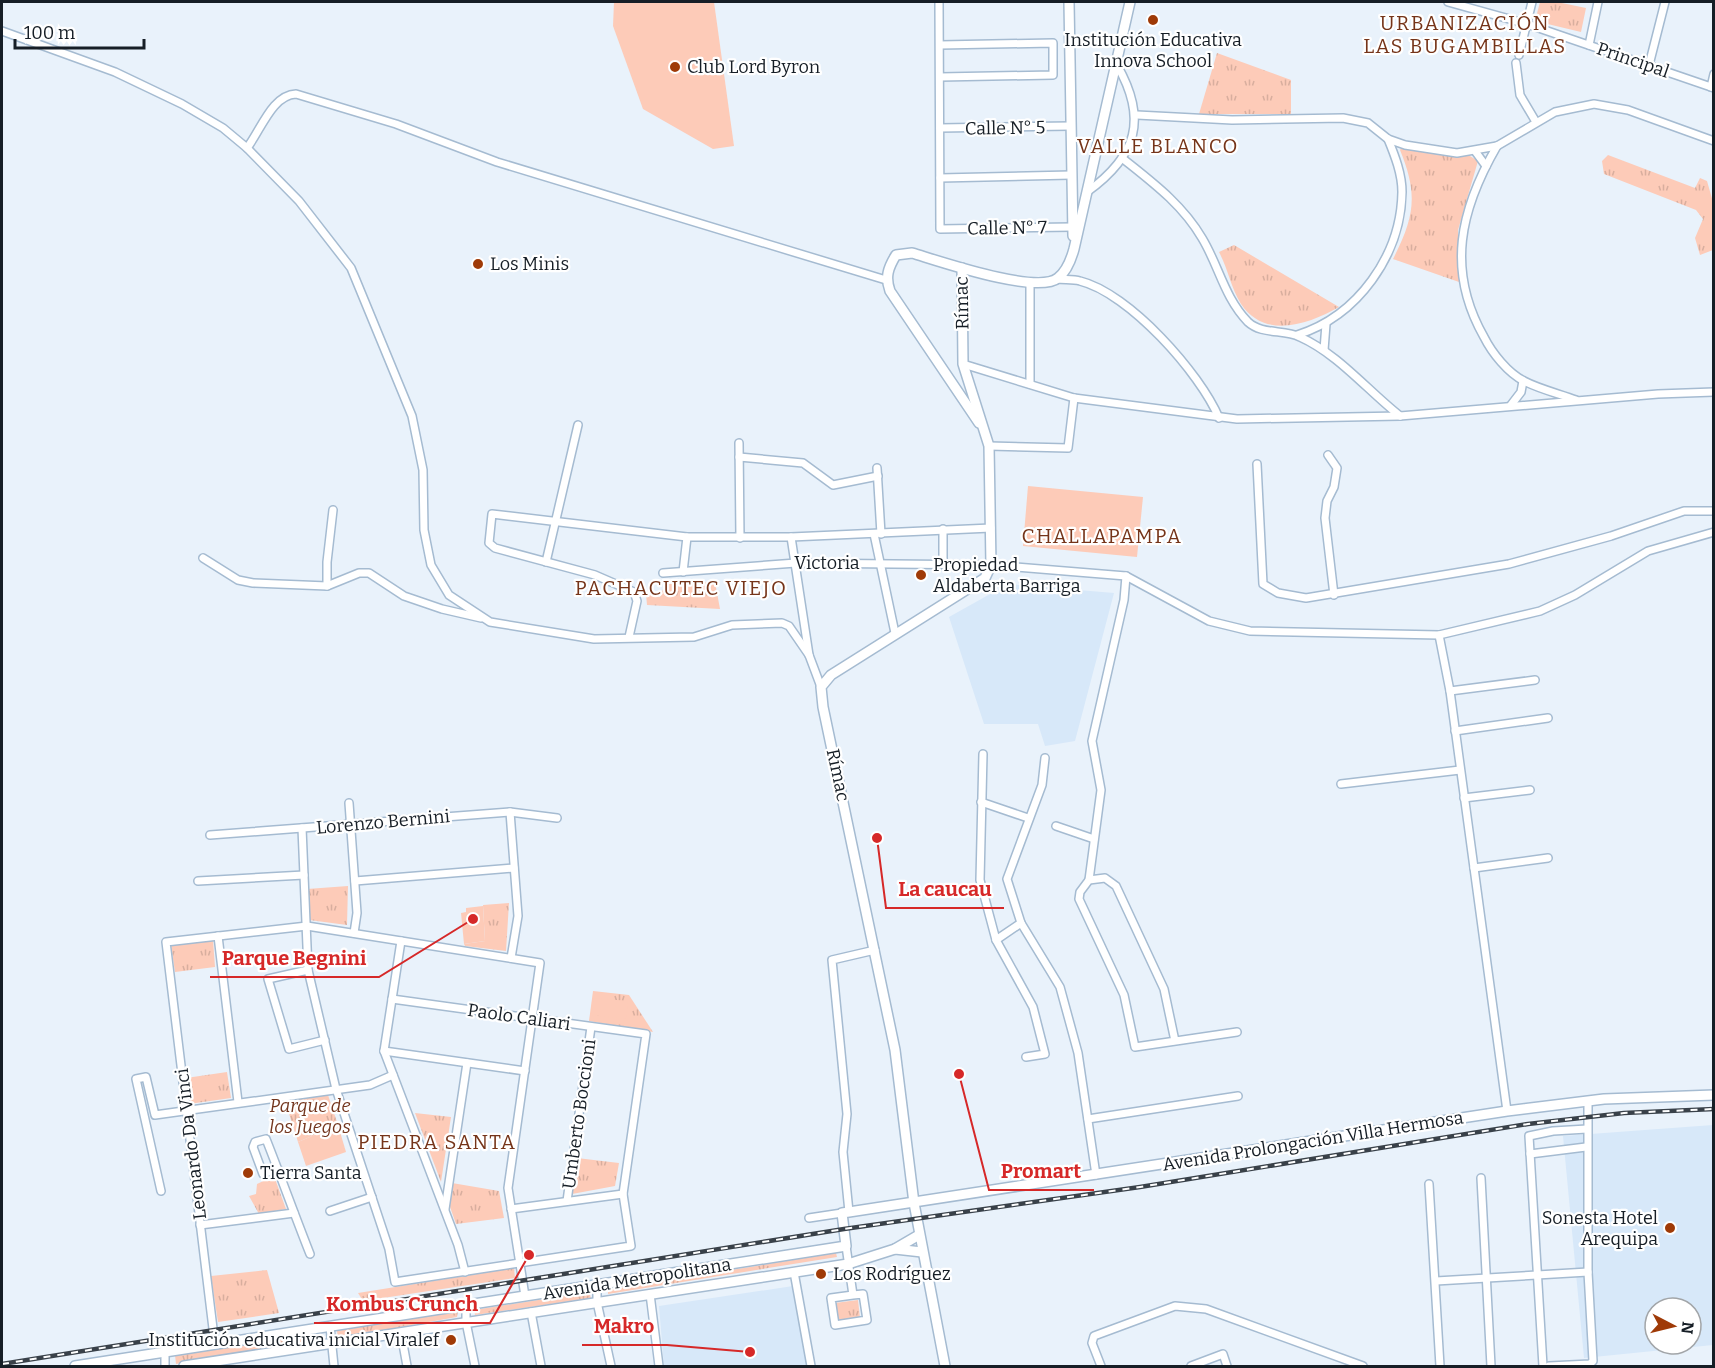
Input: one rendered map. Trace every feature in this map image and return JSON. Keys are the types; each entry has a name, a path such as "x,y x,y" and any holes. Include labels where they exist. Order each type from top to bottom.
{"main road":[{"path":"1069,2 1074,249"},
{"path":"962,268 1030,283 1057,279 1068,266 1074,249 1130,2"},
{"name":"Rímac","path":"985,432 890,291 886,280 889,266 901,253 912,253 962,268 963,364 985,432 989,446 991,565"},
{"path":"821,687 831,675 985,578 991,565"},
{"name":"Rímac","path":"821,687 895,1050 914,1203 945,1366"},
{"name":"Avenida Prolongación Villa Hermosa","path":"914,1203 1507,1111 1663,1095 1713,1095"},
{"path":"846,1246 846,1212 914,1203"},
{"name":"Avenida Metropolitana","path":"184,1366 226,1363 466,1322 848,1264 894,1249 919,1234"},
{"name":"Avenida Metropolitana","path":"75,1366 846,1246"},
{"name":"Avenida Metropolitana","path":"894,1249 922,1252"}],"street":[{"path":"939,2 940,178 1071,175"},
{"name":"Principal","path":"1448,2 1465,4 1527,24 1712,88"},
{"path":"1519,55 1532,2"},
{"path":"1589,45 1598,2"},
{"path":"1649,65 1665,2"},
{"path":"2,30 115,72 182,104 223,128 247,148 299,201 351,268 412,416 423,470 424,530 431,565 449,595 486,620"},
{"path":"940,45 1053,43 1053,75 940,77"},
{"path":"1516,63 1520,95 1536,122"},
{"path":"1087,192 1112,171 1122,158 1137,115 1128,84 1117,65"},
{"path":"1712,88 1713,74"},
{"path":"247,148 278,101 286,95 296,94 396,124 497,162 781,246 886,280"},
{"path":"1137,115 1232,120 1343,117 1368,123 1388,139 1440,152 1475,151 1497,146 1536,122 1566,108 1608,105 1713,141"},
{"name":"Calle N° 5","path":"940,128 1071,126"},
{"path":"1298,335 1326,324 1359,296 1391,246 1400,220 1402,190 1398,166 1388,139"},
{"path":"1497,146 1477,185 1460,244 1463,285 1476,324 1499,359 1523,381 1581,401"},
{"path":"1475,151 1486,166"},
{"path":"1122,158 1168,195 1188,216 1204,240 1231,303 1251,324 1271,332 1298,335 1324,350 1400,416"},
{"name":"Calle N° 7","path":"940,178 940,229 1073,227"},
{"path":"1057,279 1081,281 1125,304 1170,345 1208,397 1219,418"},
{"path":"1030,283 1030,384"},
{"path":"1324,350 1326,324"},
{"path":"963,364 1074,398 1219,418 1400,416 1511,405 1713,392"},
{"path":"1511,405 1521,392 1523,381"},
{"path":"989,446 1068,448 1074,398"},
{"path":"546,562 578,424"},
{"path":"739,443 740,538"},
{"path":"1328,455 1337,468 1334,487 1327,501 1325,518 1334,595"},
{"path":"739,457 803,463 833,485 877,472 879,564 895,633"},
{"path":"1257,464 1263,584 1278,593 1306,598 1509,564 1611,536 1684,512 1713,511"},
{"path":"327,586 327,562 333,510"},
{"path":"628,637 637,601 634,592 595,575 495,548 489,543 492,514 687,537 791,537 991,528"},
{"path":"943,529 943,564"},
{"path":"1089,880 1101,790 1092,741 1124,600 1126,576 1209,621 1226,627 1250,631 1439,635 1540,611 1575,595 1648,551 1713,532"},
{"path":"683,572 687,537"},
{"path":"791,537 809,655 821,687"},
{"path":"202,558 238,580 285,585 327,586 359,573 369,573 404,596 442,609 486,620 594,639 694,637 732,625 782,623 789,626 809,655"},
{"name":"Victoria","path":"663,573 796,562 991,565 1126,576"},
{"path":"1439,635 1450,691 1507,1111"},
{"path":"1450,691 1535,680"},
{"path":"1455,731 1548,718"},
{"path":"982,754 980,880 996,940 1033,1007 1045,1054 1026,1057"},
{"path":"1045,758 1042,785 1007,879 1021,923 1060,987 1078,1053 1096,1175"},
{"path":"1341,784 1460,770"},
{"path":"1464,798 1530,790"},
{"path":"981,802 1028,818"},
{"path":"349,803 357,913 354,933"},
{"path":"510,812 518,916 511,958"},
{"name":"Lorenzo Bernini","path":"210,835 510,812 557,818"},
{"path":"1056,826 1094,839"},
{"path":"302,828 308,970 336,1089 389,1249 395,1282 631,1246 623,1194 511,1209"},
{"path":"1474,867 1548,858"},
{"path":"355,881 514,868"},
{"path":"198,881 304,876"},
{"path":"1175,1041 1164,989 1116,886 1104,878 1089,880 1084,884 1079,899 1124,995 1135,1047 1237,1032"},
{"path":"996,940 1021,923"},
{"path":"238,1102 218,936 306,926 540,963 508,1188 525,1296"},
{"name":"Leonardo Da Vinci","path":"215,1345 166,942 218,936"},
{"path":"401,941 384,1051 465,1272"},
{"path":"809,1218 846,1212 843,1152 847,1113 832,960 875,950"},
{"path":"308,970 268,979 289,1049 325,1040"},
{"name":"Paolo Caliari","path":"392,999 646,1034 623,1194"},
{"name":"Umberto Boccioni","path":"567,1202 591,1027"},
{"path":"384,1051 525,1071"},
{"path":"444,1210 467,1063"},
{"path":"161,1191 136,1079 146,1077 155,1115 186,1108 370,1085 393,1075"},
{"path":"1088,1119 1238,1096"},
{"path":"1549,1366 1590,1364 1593,1360 1588,1272 1586,1147 1588,1101"},
{"path":"1543,1366 1529,1135 1587,1129"},
{"path":"278,1169 263,1174 253,1147 255,1142 266,1139 278,1169 310,1254"},
{"path":"1530,1154 1586,1147"},
{"path":"1481,1178 1491,1366"},
{"path":"1429,1184 1440,1366"},
{"path":"330,1211 372,1197"},
{"path":"200,1226 294,1213"},
{"path":"846,1246 853,1295"},
{"path":"794,1272 811,1366"},
{"path":"1436,1281 1588,1272"},
{"path":"597,1285 597,1302 610,1366"},
{"path":"650,1294 659,1366"},
{"path":"863,1294 867,1320 835,1325 831,1298 853,1295 863,1294"},
{"path":"466,1305 466,1322 475,1366"},
{"path":"1101,1366 1092,1343 1094,1336 1175,1306 1187,1305 1206,1309 1363,1366"},
{"path":"531,1312 542,1366"},
{"path":"330,1327 334,1366"},
{"path":"401,1333 407,1366"},
{"path":"165,1353 165,1366"},
{"path":"1191,1366 1223,1354 1227,1366"}],"shaded area":[{"path":"1008,584 1114,593 1075,741 1045,746 1038,724 984,724 949,617"},
{"path":"1713,1125 1713,1345 1703,1346 1703,1296 1643,1296 1643,1352 1584,1358 1563,1136"},
{"path":"793,1286 808,1366 664,1366 659,1306"}],"green space":[{"name":"Club Lord Byron","path":"614,2 714,2 734,146 713,149 643,109 613,26"},
{"path":"1540,2 1557,2 1586,8 1581,32 1535,21"},
{"path":"1217,53 1291,80 1291,114 1199,114"},
{"path":"1403,145 1441,155 1470,156 1478,161 1458,230 1459,282 1393,259 1410,217 1410,180 1400,150"},
{"path":"1608,155 1695,188 1700,178 1707,181 1713,202 1713,250 1700,255 1695,238 1703,219 1696,210 1604,174 1602,161"},
{"path":"1234,245 1339,307 1301,323 1275,325 1262,322 1251,315 1241,304 1219,252"},
{"path":"1028,486 1143,497 1137,557 1023,546"},
{"path":"715,582 720,609 647,605 646,594 660,597 665,584"},
{"path":"348,886 347,925 309,920 307,889"},
{"path":"509,903 506,951 465,946 464,944 485,941 483,905"},
{"path":"483,906 485,941 464,944 461,913 466,912 466,908"},
{"path":"213,940 215,967 175,972 171,945"},
{"path":"593,991 629,995 653,1032 589,1021"},
{"path":"594,998 628,1001 626,1019 591,1015"},
{"path":"227,1072 231,1098 189,1104 186,1078"},
{"name":"Parque de los Juegos","path":"328,1095 338,1125 298,1142 285,1101"},
{"path":"415,1113 451,1117 441,1182"},
{"path":"338,1125 346,1152 306,1166 298,1142"},
{"path":"577,1158 619,1163 615,1186 572,1194"},
{"path":"274,1176 286,1209 259,1214 249,1196 256,1194 257,1184"},
{"path":"452,1183 499,1191 504,1218 456,1224 449,1204"},
{"path":"836,1253 837,1257 608,1294 608,1290"},
{"path":"514,1268 515,1278 363,1301 358,1293"},
{"path":"267,1270 279,1313 218,1322 211,1276"},
{"path":"589,1292 591,1298 475,1315 474,1310"},
{"path":"858,1300 860,1318 838,1320 835,1303"},
{"path":"458,1311 457,1317 338,1338 337,1331"},
{"path":"322,1334 322,1340 176,1364 175,1355"}],"railway":[{"path":"2,1364 844,1229 1140,1187 1528,1124 1624,1113 1714,1109"}],"place":[{"name":"Institución Educativa Innova School","path":"1153,20"},
{"name":"Club Lord Byron","path":"675,67"},
{"name":"Los Minis","path":"478,264"},
{"name":"Propiedad Aldaberta Barriga","path":"921,575"},
{"name":"La caucau","path":"877,838"},
{"name":"Parque Begnini","path":"473,919"},
{"name":"Promart","path":"959,1074"},
{"name":"Tierra Santa","path":"248,1173"},
{"name":"Sonesta Hotel Arequipa","path":"1670,1228"},
{"name":"Kombus Crunch","path":"529,1255"},
{"name":"Los Rodríguez","path":"821,1274"},
{"name":"Institución educativa inicial Viralef","path":"451,1340"},
{"name":"Makro","path":"750,1352"}],"district":[{"name":"URBANIZACIÓN LAS BUGAMBILLAS","path":"1465,34"},
{"name":"VALLE BLANCO","path":"1158,146"},
{"name":"CHALLAPAMPA","path":"1102,536"},
{"name":"PACHACUTEC VIEJO","path":"681,588"},
{"name":"PIEDRA SANTA","path":"437,1142"}]}
